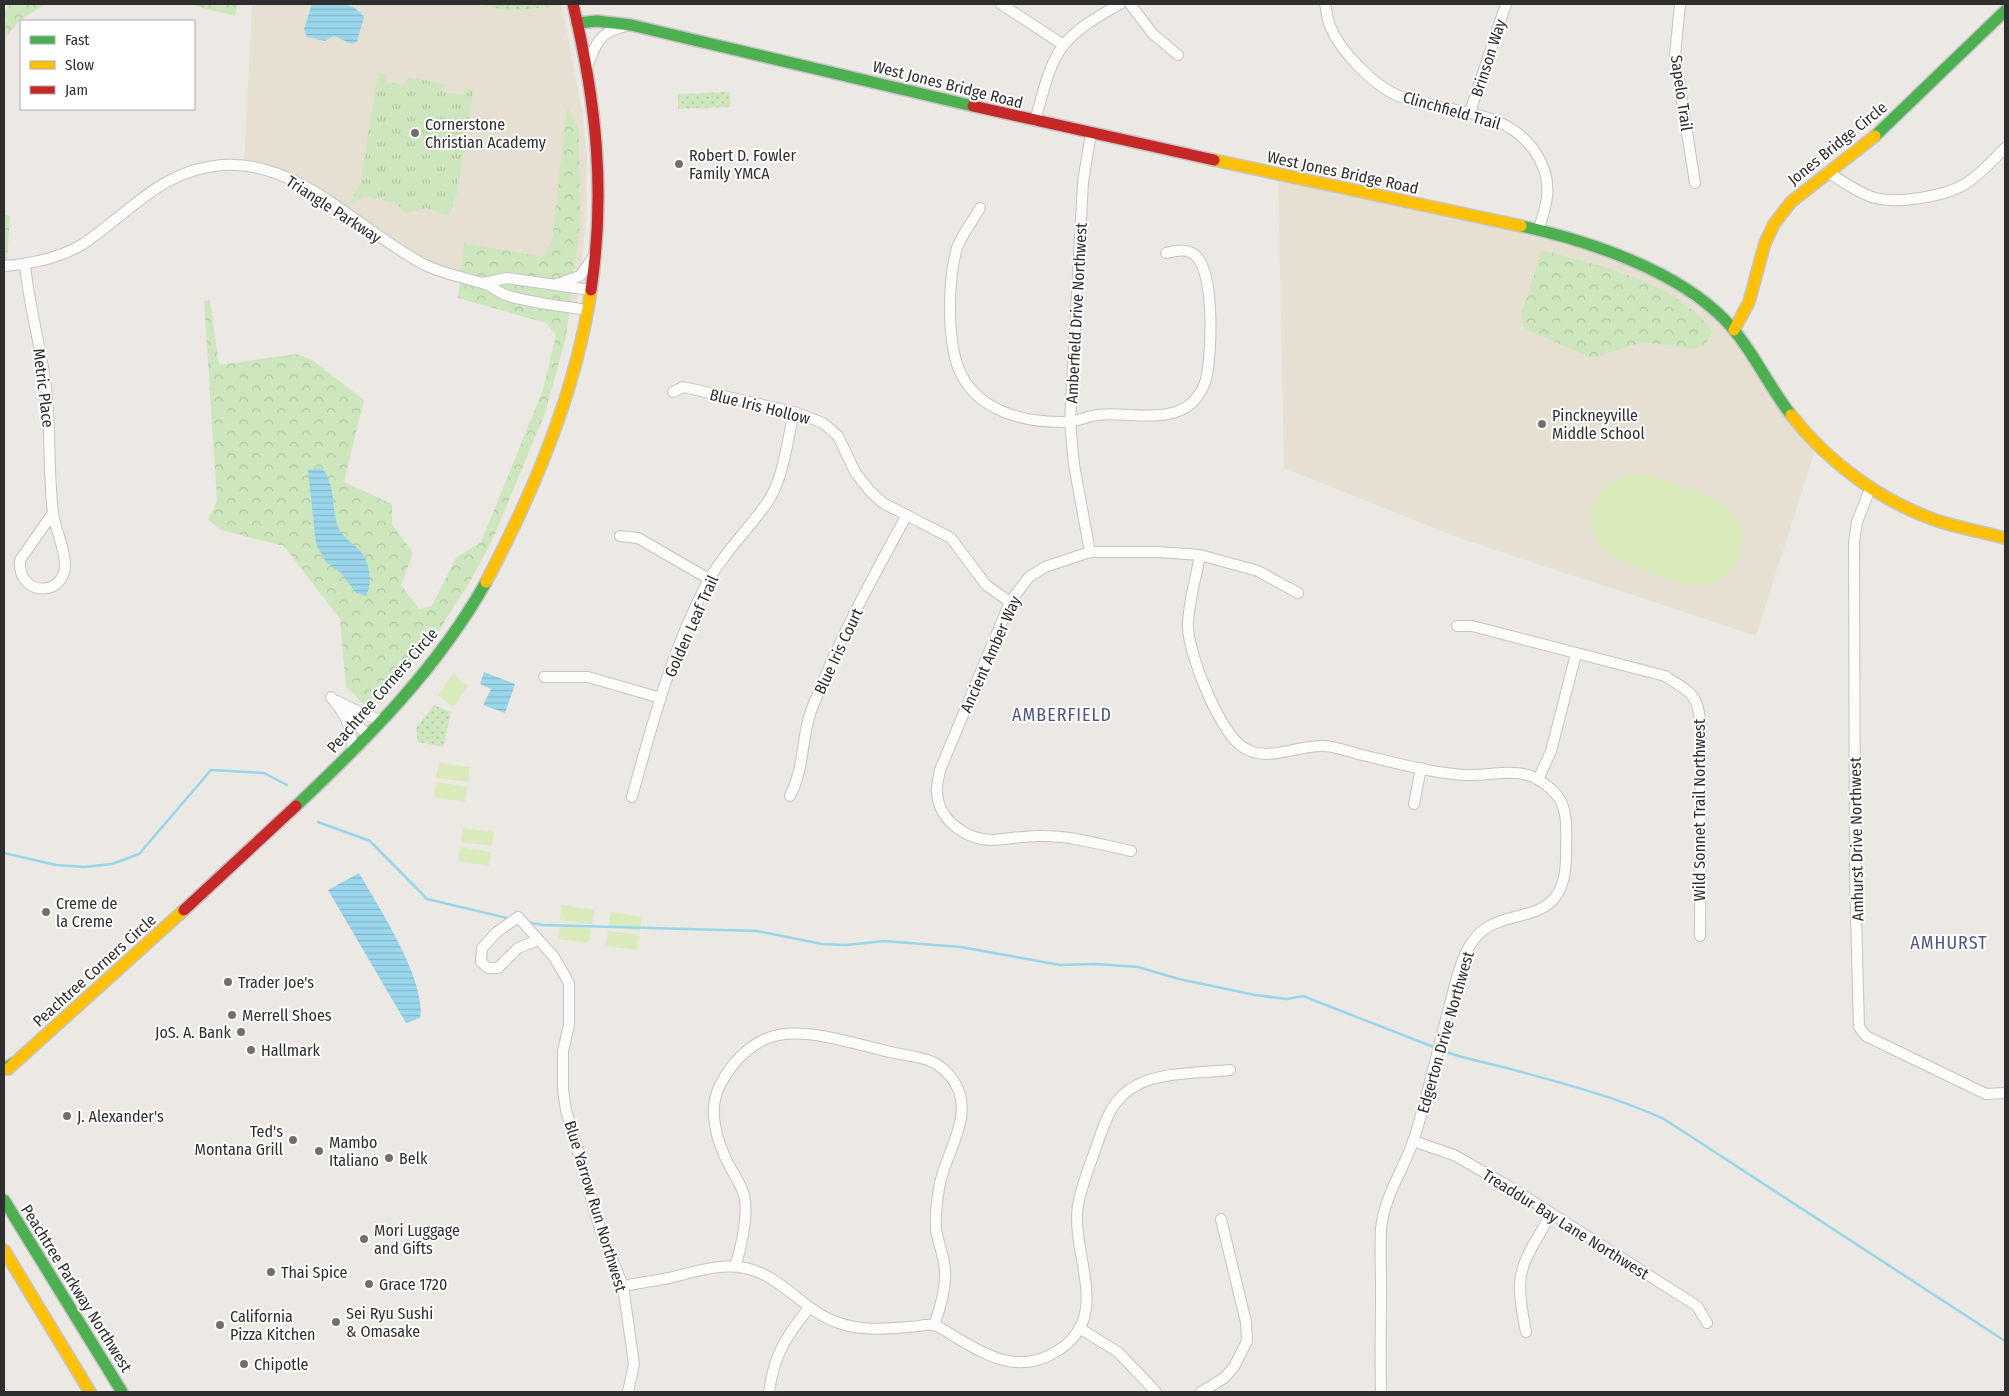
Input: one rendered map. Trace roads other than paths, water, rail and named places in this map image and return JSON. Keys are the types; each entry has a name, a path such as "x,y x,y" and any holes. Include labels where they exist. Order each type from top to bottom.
{"main road":[{"name":"Peachtree Corners Circle","path":"4,1071 183,911 353,752 444,646 485,582 522,508 567,394 579,352 587,310 594,256 599,161 587,68 573,4"},
{"name":"Jones Bridge Circle","path":"1734,330 1749,302 1765,243 1774,224 1790,202 1857,152 1907,107 2005,11"},
{"name":"West Jones Bridge Road","path":"577,23 597,21 631,26 1091,134 1539,230 1588,244 1644,266 1687,291 1715,311 1734,330 1783,404 1817,444 1870,489 1892,502 1940,521 2005,538"},
{"name":"Peachtree Parkway Northwest","path":"4,1200 122,1392"},
{"path":"4,1250 90,1392"},
{"path":"78,1372 99,1392"}],"street":[{"path":"1001,4 1062,44"},
{"path":"1035,121 1051,65 1062,44 1074,32 1120,4"},
{"path":"1130,4 1153,34 1178,54"},
{"name":"Clinchfield Trail","path":"1325,4 1330,26 1344,49 1361,68 1389,90 1429,104 1470,112 1495,120 1524,136 1539,156 1546,174 1547,197 1539,230"},
{"name":"Brinson Way","path":"1470,112 1506,4"},
{"name":"Sapelo Trail","path":"1680,4 1675,56 1695,183"},
{"path":"587,68 600,38 609,30 631,26"},
{"name":"Amberfield Drive Northwest","path":"1090,552 1074,465 1070,422 1082,182 1091,134"},
{"path":"1828,172 1848,185 1876,198 1915,199 1952,189 1970,181 2005,148"},
{"name":"Triangle Parkway","path":"4,266 25,265 44,260 82,244 162,183 182,174 222,165 244,166 277,173 300,184 392,246 423,264 458,278 483,283 507,296 587,310"},
{"path":"980,208 958,247 952,282 950,336 963,381 985,402 1008,414 1034,421 1070,422 1097,415 1157,416 1182,410 1201,392 1206,380 1210,355 1211,328 1208,289 1202,263 1194,254 1182,250 1166,253"},
{"name":"Triangle Parkway","path":"555,285 580,276 594,256"},
{"name":"Metric Place","path":"25,265 46,387 53,513 65,562 65,571 61,580 54,586 45,589 36,588 22,577 20,560 53,513"},
{"name":"Triangle Parkway","path":"483,283 507,278 590,290"},
{"name":"Blue Iris Hollow","path":"673,392 682,387 794,412 823,423 838,436 855,472 869,490 883,503 951,538 986,585 1010,602"},
{"name":"Golden Leaf Trail","path":"632,796 660,698 683,636 709,579 767,502 776,484 794,412"},
{"name":"Amhurst Drive Northwest","path":"1870,489 1857,522 1854,542 1855,876 1859,1027 1866,1036 1986,1094 2005,1093"},
{"name":"Blue Iris Court","path":"790,796 799,779 809,716 829,663 907,514"},
{"path":"620,536 638,538 709,579"},
{"name":"Ancient Amber Way","path":"1131,851 1044,836 993,840 979,839 967,836 957,828 947,818 940,806 936,792 940,770 1010,602 1029,578 1045,566 1090,552 1158,552 1200,555 1258,571 1298,593"},
{"name":"Edgerton Drive Northwest","path":"1200,555 1188,626 1192,652 1223,725 1233,740 1246,750 1263,754 1323,746 1421,768 1464,775 1521,774 1538,780 1554,792 1562,802 1566,828 1565,880 1551,902 1542,909 1484,928 1469,946 1457,978 1413,1141 1390,1193 1381,1227 1381,1392"},
{"name":"Wild Sonnet Trail Northwest","path":"1457,626 1472,626 1666,676 1687,690 1698,704 1701,730 1700,936"},
{"path":"1538,780 1551,751 1576,654"},
{"path":"544,677 588,677 660,698"},
{"path":"368,735 331,698 354,710 382,720"},
{"path":"344,713 352,737 353,752"},
{"path":"1414,804 1421,768"},
{"name":"Blue Yarrow Run Northwest","path":"538,940 518,948 498,968 488,968 481,962 482,948 497,932 518,917 526,924 558,963 569,983 569,1025 563,1051 563,1090 566,1110 601,1232 623,1286 634,1364 628,1392"},
{"path":"734,1266 740,1249 745,1197 717,1137 715,1106 719,1087 736,1060 759,1043 785,1034 811,1035 930,1060 948,1073 957,1086 962,1109 957,1135 943,1169 937,1206 936,1229 945,1271 934,1326"},
{"path":"623,1286 664,1279 706,1268 734,1266 748,1268 784,1286 809,1308 835,1322 864,1329 934,1326 988,1356 1020,1363 1035,1361 1052,1354 1064,1346 1080,1328 1086,1311 1088,1295 1080,1251 1078,1205 1108,1114 1117,1100 1139,1083 1163,1078 1230,1070"},
{"name":"Treaddur Bay Lane Northwest","path":"1413,1141 1454,1155 1510,1187 1697,1306 1707,1323"},
{"path":"1526,1332 1520,1302 1519,1282 1522,1267 1531,1246 1551,1214"},
{"path":"1202,1392 1224,1378 1234,1368 1247,1341 1246,1322 1221,1219"},
{"path":"769,1392 774,1364 781,1346 809,1308"},
{"path":"1080,1328 1118,1352 1156,1392"}],"water":[{"path":"312,4 348,5 359,12 364,17 357,42 352,44 334,36 325,41 307,37 304,29"},
{"path":"322,468 329,481 338,527 345,537 361,552 367,562 370,580 366,596 356,593 341,573 326,562 316,544 308,470"},
{"path":"484,672 515,684 505,713 483,705 491,689 480,684"},
{"path":"359,873 409,965 420,1002 420,1018 406,1023 328,890"}],"waterway":[{"path":"4,853 56,865 84,867 112,864 139,854 211,770 264,773 287,785"},
{"path":"318,822 370,841 427,899 511,919"},
{"path":"526,922 543,925 757,931 822,944 846,945 884,941 961,947 1060,965 1095,964 1138,967 1179,979 1255,995 1287,999 1303,996 1436,1048"},
{"path":"1441,1050 1587,1090 1626,1103 1664,1119 2005,1341"}],"place":[{"name":"Cornerstone Christian Academy","path":"415,133"},
{"name":"Robert D. Fowler Family YMCA","path":"679,164"},
{"name":"Pinckneyville Middle School","path":"1542,424"},
{"name":"Creme de la Creme","path":"46,912"},
{"name":"Trader Joe's","path":"228,982"},
{"name":"Merrell Shoes","path":"232,1015"},
{"name":"JoS. A. Bank","path":"241,1032"},
{"name":"Hallmark","path":"251,1050"},
{"name":"J. Alexander's","path":"67,1116"},
{"name":"Ted's Montana Grill","path":"293,1140"},
{"name":"Mambo Italiano","path":"319,1151"},
{"name":"Belk","path":"389,1158"},
{"name":"Mori Luggage and Gifts","path":"364,1239"},
{"name":"Thai Spice","path":"271,1272"},
{"name":"Grace 1720","path":"369,1284"},
{"name":"Sei Ryu Sushi & Omasake","path":"336,1322"},
{"name":"California Pizza Kitchen","path":"220,1325"},
{"name":"Chipotle","path":"244,1364"}],"district":[{"name":"AMBERFIELD","path":"1062,715"},
{"name":"AMHURST","path":"1949,943"}]}
